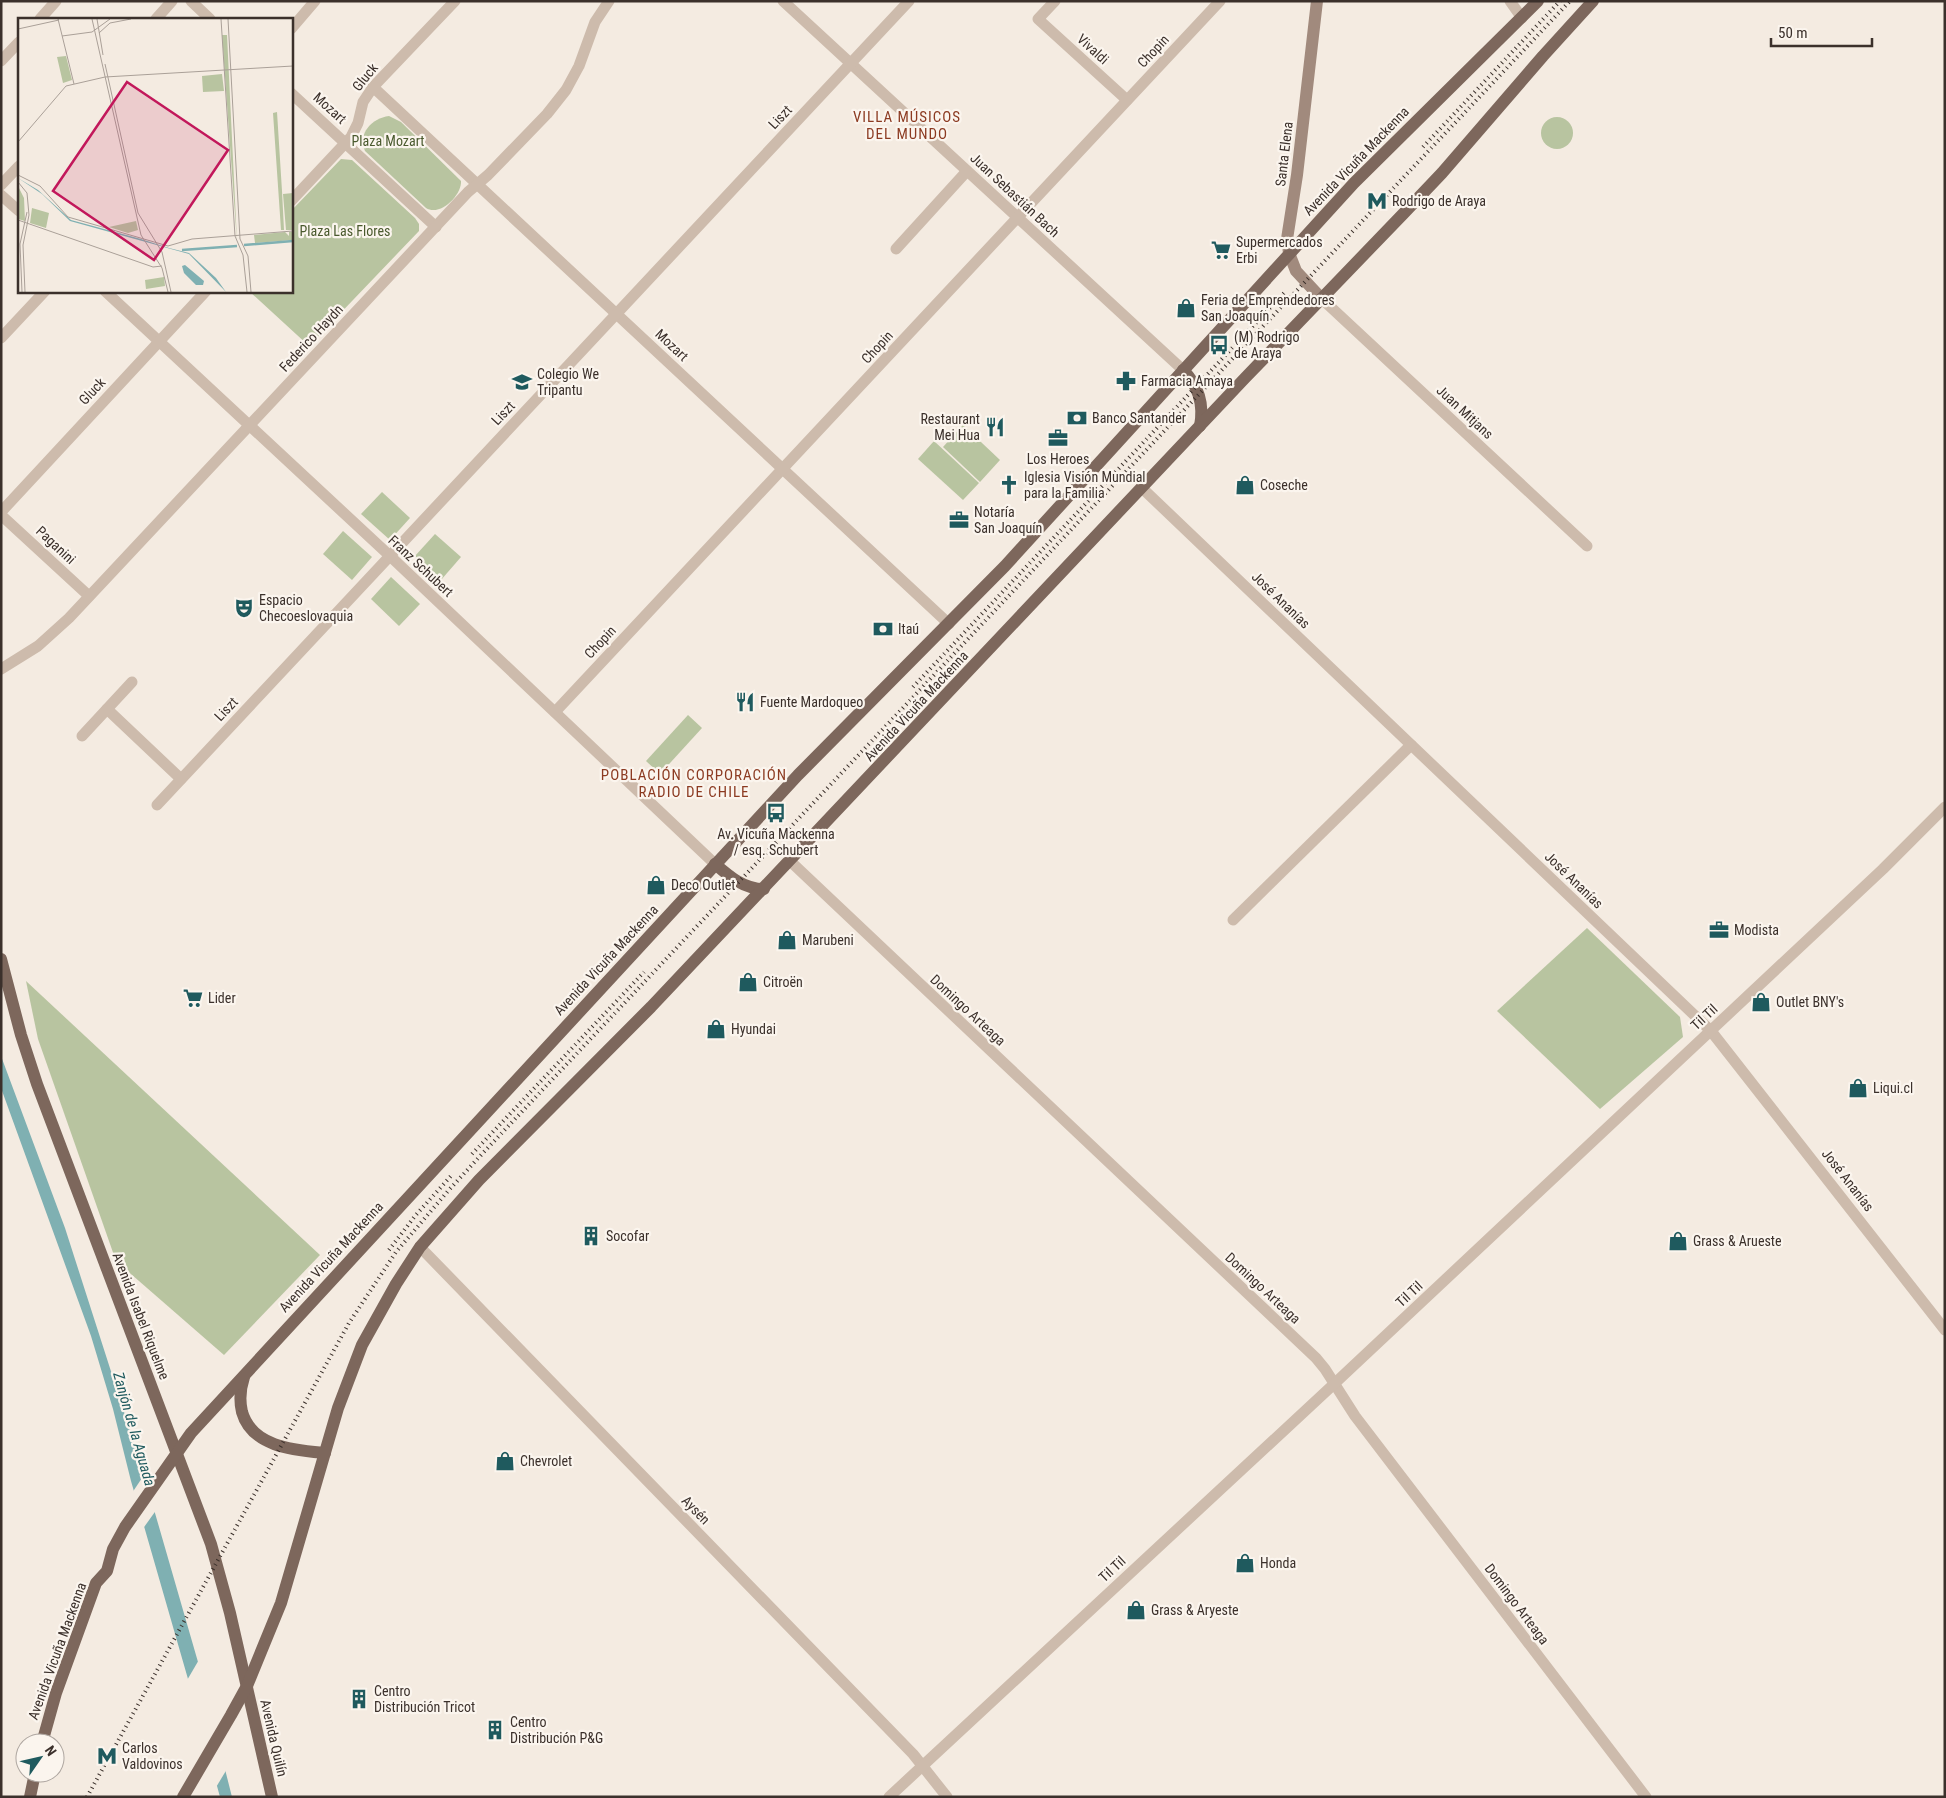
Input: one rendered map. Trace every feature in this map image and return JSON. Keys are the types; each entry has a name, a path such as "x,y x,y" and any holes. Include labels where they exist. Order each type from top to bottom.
{"main road":[{"name":"Avenida Vicuña Mackenna","path":"45,1733 56,1693 96,1583 107,1571 113,1549 135,1512 177,1450 200,1422 824,748 1012,560 1289,253 1390,146 1538,1"},
{"name":"Avenida Vicuña Mackenna","path":"183,1797 246,1686 281,1603 341,1400 362,1345 396,1284 420,1247 479,1180 630,1030 1200,426 1442,173 1593,1"},
{"path":"1183,370 1194,383 1200,399 1202,408 1200,426"},
{"path":"715,864 742,884 757,889 764,889"},
{"name":"Avenida Isabel Riquelme","path":"1,959 21,1035 37,1084 177,1450 219,1571 246,1686"},
{"path":"246,1372 240,1387 241,1406 246,1422 255,1433 277,1445 325,1453"},
{"name":"Avenida Quilín","path":"246,1686 272,1797"},
{"path":"30,1797 33,1783"}],"street":[{"path":"41,18 56,1"},
{"path":"157,18 172,1"},
{"path":"191,1 209,18"},
{"path":"292,28 315,1"},
{"name":"Gluck","path":"292,200 346,143 355,130 363,102 373,87 455,1"},
{"name":"Federico Haydn","path":"1,670 54,632 436,227 547,114 566,90 579,66 595,22 609,1"},
{"name":"Juan Sebastián Bach","path":"783,1 1183,370"},
{"name":"Liszt","path":"157,804 909,1"},
{"name":"Vivaldi","path":"1055,1 1038,19 1128,100"},
{"name":"Chopin","path":"555,712 1220,1"},
{"name":"Santa Elena","path":"1317,1 1297,175 1287,239 1289,253 1296,271 1322,299"},
{"path":"1510,1 1522,18"},
{"path":"1,61 18,43"},
{"name":"Mozart","path":"373,87 949,624"},
{"name":"Mozart","path":"292,94 436,227"},
{"path":"1,185 18,167"},
{"path":"896,249 967,171"},
{"path":"1,195 18,210"},
{"path":"1,338 44,292"},
{"name":"Franz Schubert","path":"106,292 390,556 715,864"},
{"name":"Gluck","path":"1,514 205,292"},
{"name":"Juan Mitjans","path":"1322,299 1587,546"},
{"name":"José Ananías","path":"1142,488 1711,1031 1945,1330"},
{"name":"Paganini","path":"1,514 89,596"},
{"path":"82,736 132,682"},
{"path":"107,709 181,779"},
{"path":"1233,920 1411,745"},
{"name":"Til Til","path":"889,1797 1711,1031 1883,869 1945,807"},
{"name":"Domingo Arteaga","path":"790,861 1316,1358 1355,1416 1646,1797"},
{"name":"Aysén","path":"420,1247 923,1765 947,1797"}],"green space":[{"name":"Plaza Mozart","path":"389,116 401,122 461,181 454,198 438,210 426,208 365,151 363,139 368,128 377,120"},
{"path":"1557,117 1568,122 1573,133 1568,144 1557,149 1546,144 1541,133 1546,122"},
{"name":"Plaza Las Flores","path":"341,159 352,160 415,218 419,224 419,231 309,346 250,292 292,292 292,210"},
{"path":"963,425 1000,460 980,482 943,447"},
{"path":"934,441 979,483 963,500 918,459"},
{"path":"382,492 410,518 390,540 361,514"},
{"path":"343,531 372,557 352,580 323,554"},
{"path":"435,534 461,557 441,580 415,556"},
{"path":"391,577 420,604 399,626 371,599"},
{"path":"688,715 702,728 660,774 646,761"},
{"path":"1587,928 1680,1017 1683,1037 1600,1109 1497,1011"},
{"path":"26,981 320,1255 224,1355 116,1261 38,1039"}],"water":[{"path":"1,1056 65,1228 142,1468 198,1662 232,1797 220,1797 131,1481 113,1409 91,1336 1,1088"}],"pier":[{"path":"146,1472 157,1509 142,1530 132,1493"},
{"path":"200,1658 227,1769 215,1789 186,1682"}],"railway":[{"path":"1423,147 1560,1"},
{"path":"87,1797 349,1323 396,1252 482,1154 1570,1"},
{"path":"913,687 1285,292"},
{"path":"472,1154 644,972"},
{"path":"389,1250 415,1216 451,1176"}],"place":[{"name":"Rodrigo de Araya","path":"1377,201"},
{"name":"Supermercados Erbi","path":"1221,250"},
{"name":"Feria de Emprendedores San Joaquín","path":"1186,308"},
{"name":"(M) Rodrigo de Araya","path":"1219,345"},
{"name":"Farmacia Amaya","path":"1126,381"},
{"name":"Colegio We Tripantu","path":"522,382"},
{"name":"Banco Santander","path":"1077,418"},
{"name":"Restaurant Mei Hua","path":"995,427"},
{"name":"Los Heroes","path":"1058,438"},
{"name":"Iglesia Visión Mundial para la Familia","path":"1009,485"},
{"name":"Coseche","path":"1245,485"},
{"name":"Notaría San Joaquín","path":"959,520"},
{"name":"Espacio Checoeslovaquia","path":"244,608"},
{"name":"Itaú","path":"883,629"},
{"name":"Fuente Mardoqueo","path":"745,702"},
{"name":"Av. Vicuña Mackenna / esq. Schubert","path":"776,813"},
{"name":"Deco Outlet","path":"656,885"},
{"name":"Modista","path":"1719,930"},
{"name":"Marubeni","path":"787,940"},
{"name":"Citroën","path":"748,982"},
{"name":"Lider","path":"193,998"},
{"name":"Outlet BNY's","path":"1761,1002"},
{"name":"Hyundai","path":"716,1029"},
{"name":"Liqui.cl","path":"1858,1088"},
{"name":"Socofar","path":"591,1236"},
{"name":"Grass & Arueste","path":"1678,1241"},
{"name":"Chevrolet","path":"505,1461"},
{"name":"Honda","path":"1245,1563"},
{"name":"Grass & Aryeste","path":"1136,1610"},
{"name":"Centro Distribución Tricot","path":"359,1699"},
{"name":"Centro Distribución P&G","path":"495,1730"},
{"name":"Carlos Valdovinos","path":"107,1756"}],"district":[{"name":"VILLA MÚSICOS DEL MUNDO","path":"907,126"},
{"name":"POBLACIÓN CORPORACIÓN RADIO DE CHILE","path":"694,784"}],"water label":[{"name":"Zanjón de la Aguada","path":"134,1429"}]}
